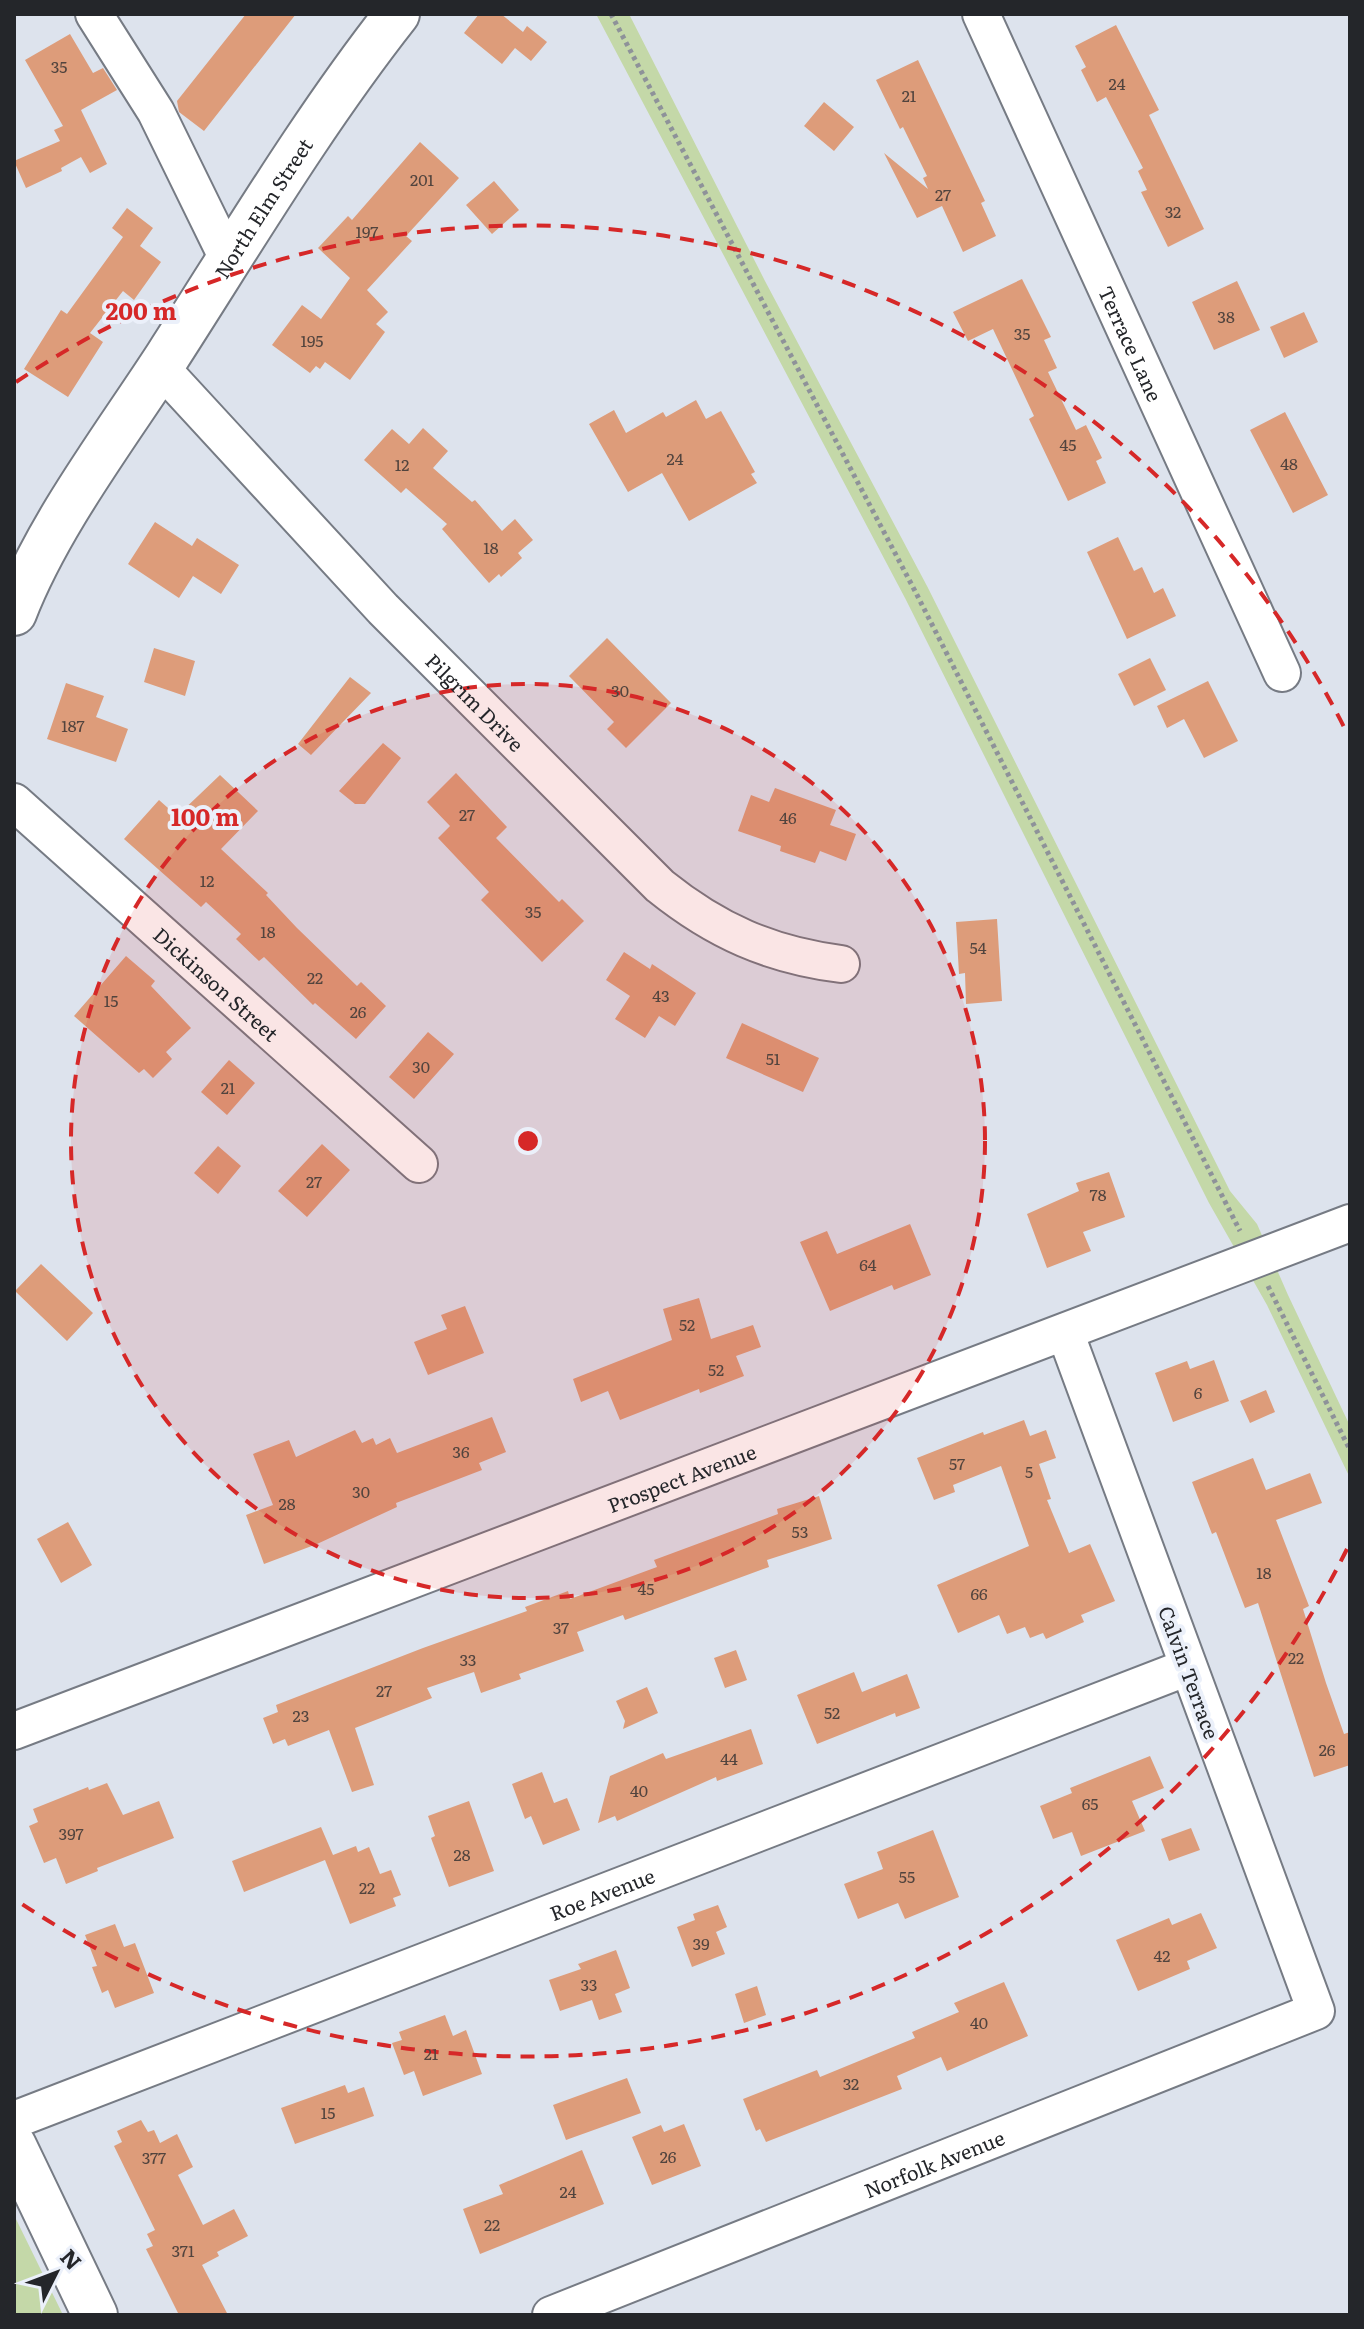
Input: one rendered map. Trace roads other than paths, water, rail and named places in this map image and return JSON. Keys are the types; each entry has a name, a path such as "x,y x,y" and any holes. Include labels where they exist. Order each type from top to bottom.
{"main road":[{"name":"North Elm Street","path":"14,613 72,503 332,103 397,14"},
{"path":"14,2146 95,2315"}],"street":[{"path":"94,14 156,112 229,261"},
{"name":"Terrace Lane","path":"981,14 1282,673"},
{"name":"Pilgrim Drive","path":"160,367 383,609 660,886 695,913 753,943 802,959 841,964"},
{"name":"Dickinson Street","path":"14,802 419,1164"},
{"name":"Prospect Avenue","path":"14,1731 1350,1223"},
{"name":"Calvin Terrace","path":"1065,1332 1316,2011"},
{"name":"Roe Avenue","path":"14,2120 1188,1667"},
{"name":"Norfolk Avenue","path":"551,2315 1316,2011"}]}
